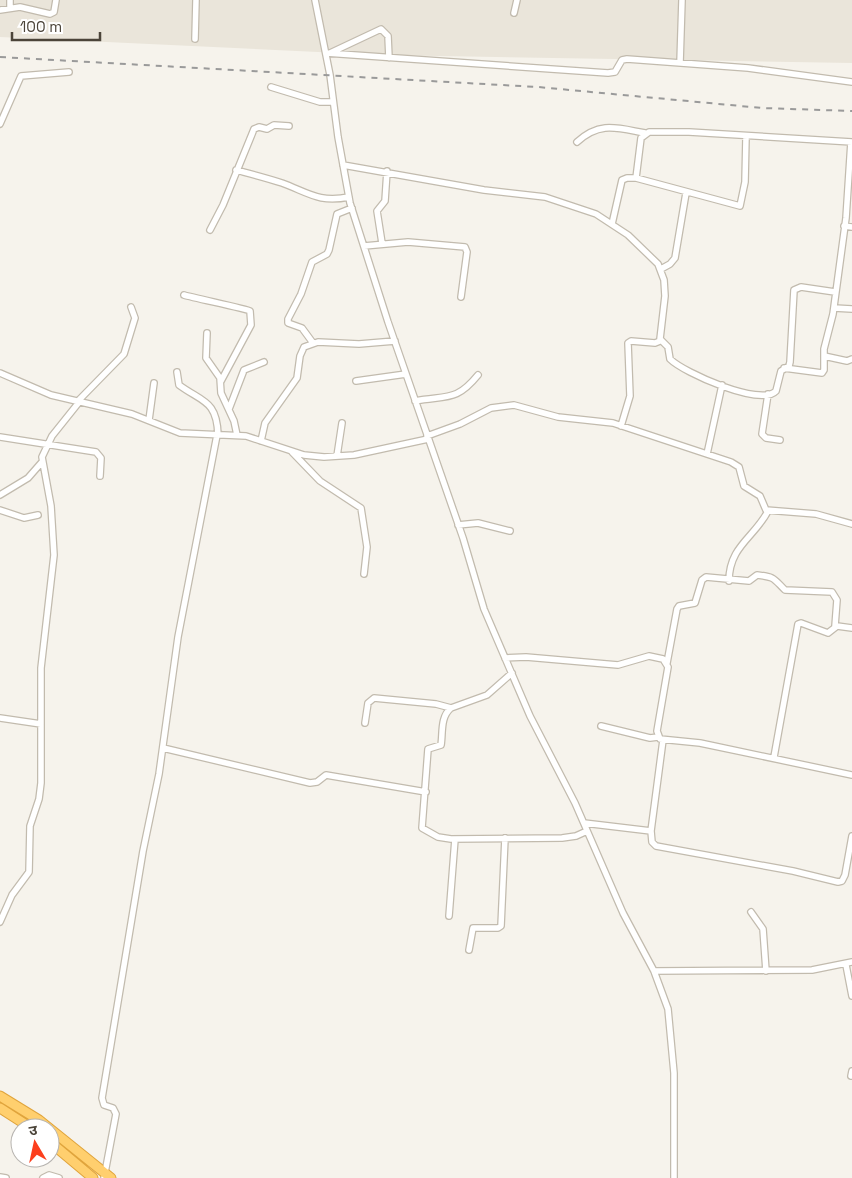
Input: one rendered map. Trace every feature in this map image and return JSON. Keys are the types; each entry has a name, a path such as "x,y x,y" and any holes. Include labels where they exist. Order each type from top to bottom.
{"highway":[{"path":"0,1096 39,1120 107,1176"},
{"path":"0,1108 16,1118"},
{"path":"60,1150 93,1178"}],"street":[{"path":"10,0 10,8"},
{"path":"0,10 30,8 50,14 54,12 56,0"},
{"path":"196,0 196,39"},
{"path":"315,0 328,53 343,165 352,208 394,341 458,525 484,609 530,716 584,822 623,913 654,971 666,1002 672,1025 674,1176"},
{"path":"514,13 517,0"},
{"path":"680,63 682,0"},
{"path":"328,53 382,29 388,36 389,58"},
{"path":"328,53 608,73 615,72 624,59 766,70 825,80 852,82"},
{"path":"0,124 21,76 69,72"},
{"path":"271,87 320,102 334,102"},
{"path":"210,230 223,205 236,170 256,127 267,129 274,125 289,126"},
{"path":"578,142 596,128 620,128 645,133 689,132 851,142 844,226 834,308 824,356 824,370 820,374 784,368"},
{"path":"636,178 639,150 645,133"},
{"path":"612,224 622,180 627,178 636,178 734,206 741,205 746,164 746,137"},
{"path":"343,165 484,190 558,199 596,214 634,241 661,268 665,296 659,333 660,341 668,348 672,361 689,372 737,391 768,394 773,394 776,391 780,374 784,368 789,366 790,362 794,290 801,287 835,292"},
{"path":"236,170 281,183 314,198 333,200 349,197"},
{"path":"382,243 377,210 385,201 387,172"},
{"path":"661,268 670,264 675,258 686,193"},
{"path":"313,343 302,328 288,323 288,319 301,294 312,262 327,254 330,250 338,214 352,208"},
{"path":"844,226 852,227"},
{"path":"364,246 408,242 465,247 467,252 461,297"},
{"path":"184,295 220,305 246,308 250,311 251,325 221,381 221,393 238,435"},
{"path":"0,922 12,895 30,868 30,826 39,799 41,783 40,668 54,555 51,506 42,462 46,445 79,401 124,354 134,318 131,307"},
{"path":"834,308 852,309"},
{"path":"207,333 206,358 221,381"},
{"path":"262,441 265,423 297,378 301,350 313,343 359,344 394,341"},
{"path":"621,426 630,396 628,344 631,341 655,343 660,341"},
{"path":"824,356 847,361 852,359"},
{"path":"229,409 244,370 264,362"},
{"path":"107,1176 116,1114 113,1108 104,1105 102,1098 140,870 164,748 178,637 218,435 217,417 212,407 179,385 177,372"},
{"path":"0,373 34,389 112,408 149,420 180,433 238,435 314,457 382,451 428,437 460,424 491,408 505,405 523,407 558,417 603,421 708,454 736,465 741,472 744,486 760,496 764,508 768,511 816,514 852,524"},
{"path":"356,381 406,374"},
{"path":"415,401 459,394 467,389 478,375"},
{"path":"149,420 154,383"},
{"path":"708,454 722,385"},
{"path":"768,394 762,434 766,438 780,440"},
{"path":"336,456 342,423"},
{"path":"0,437 98,453 101,458 100,476"},
{"path":"292,452 314,476 361,508 367,547 364,574"},
{"path":"0,495 22,482 42,462"},
{"path":"0,510 24,518 38,515"},
{"path":"729,581 731,563 743,541 768,511"},
{"path":"458,525 478,524 510,532"},
{"path":"774,757 798,624 801,623 828,634 832,632 835,626 837,600 832,592 785,590 778,580 772,577 757,576 749,581 704,578 695,603 678,607 667,663 651,831 652,842 656,846 793,871 836,882 843,879 852,836"},
{"path":"835,626 852,628"},
{"path":"505,658 526,657 618,665 649,656 663,659 667,663"},
{"path":"366,723 368,703 374,698 427,702 451,708 487,695 512,673"},
{"path":"451,708 444,719 440,745 428,749 422,828 438,837 455,839 571,837 587,830"},
{"path":"0,718 41,724"},
{"path":"601,726 650,738 700,743 774,757 852,775"},
{"path":"164,748 310,783 317,782 326,775 426,792"},
{"path":"584,822 651,831"},
{"path":"469,950 472,929 498,928 501,926 505,838"},
{"path":"449,916 455,839"},
{"path":"751,912 764,929 766,970"},
{"path":"654,971 812,970 849,964 852,996"},
{"path":"42,1178 49,1175 59,1178"},
{"path":"0,1177 6,1178"}],"shaded area":[{"path":"0,0 852,0 852,63 382,55 0,37"}],"railway":[{"path":"0,57 538,87 762,108 852,111"}]}
